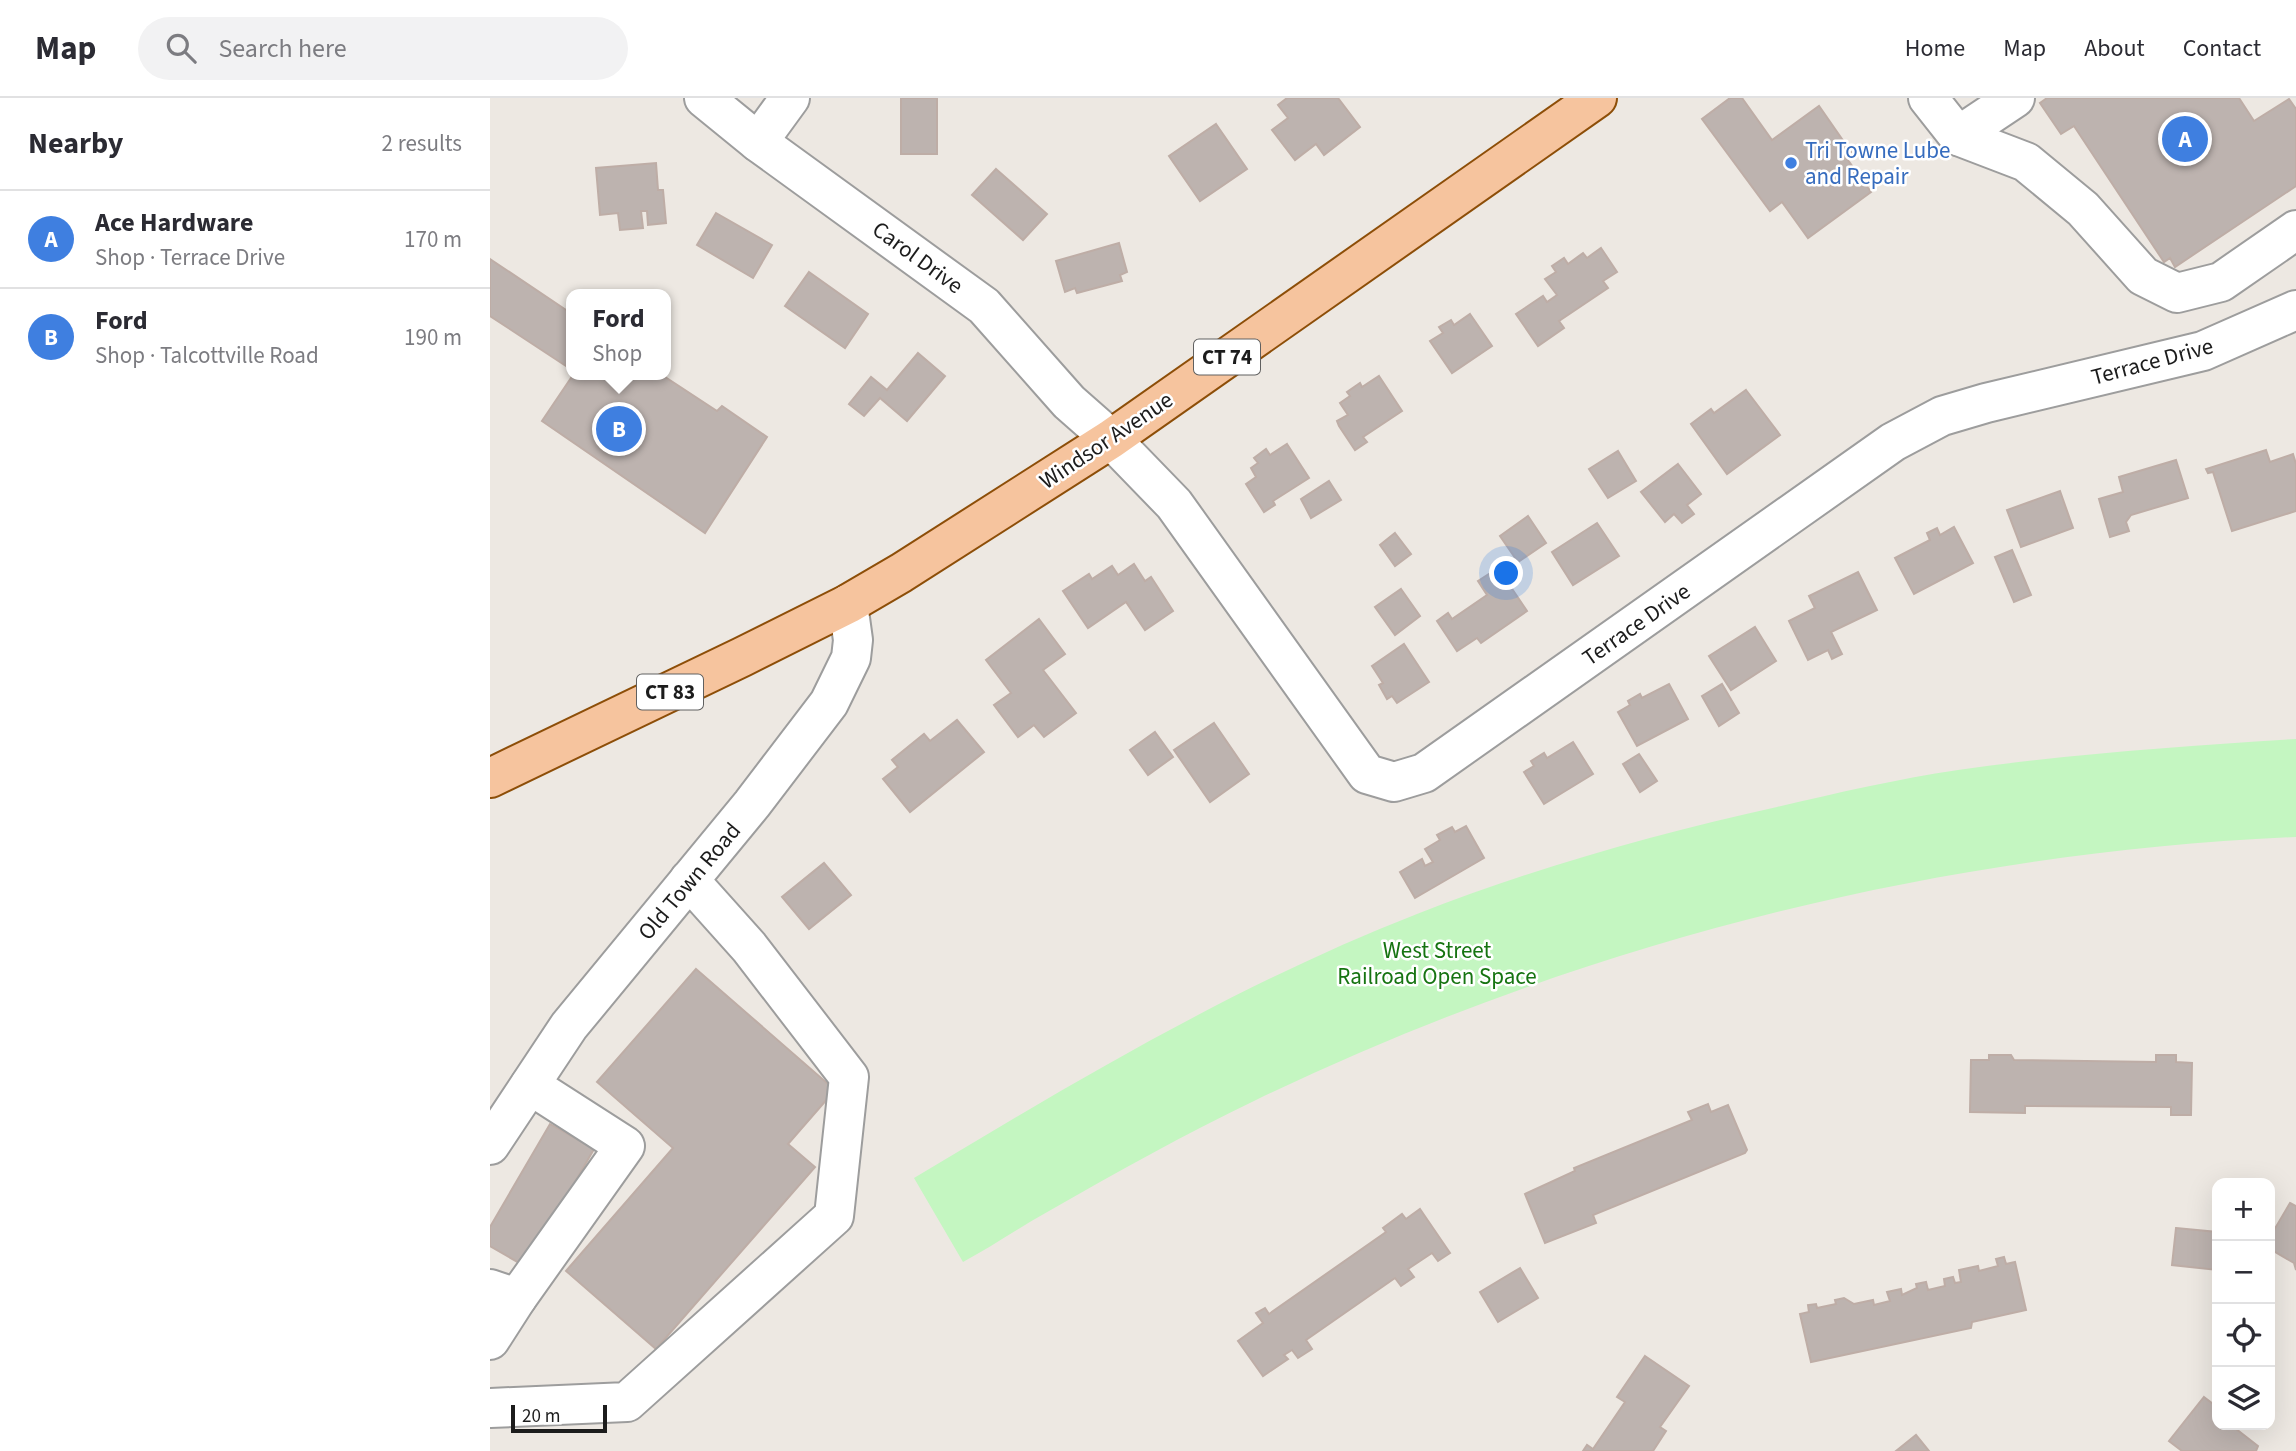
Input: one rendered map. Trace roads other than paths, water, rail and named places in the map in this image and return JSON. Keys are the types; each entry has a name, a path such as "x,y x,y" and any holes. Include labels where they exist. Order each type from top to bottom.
{"main road":[{"name":"Windsor Avenue","path":"848,604 1111,439 1597,98"},
{"name":"CT 83","path":"490,778 848,604"}],"street":[{"name":"Carol Drive","path":"704,98 758,142 984,306 1069,402 1111,439"},
{"path":"758,142 790,98"},
{"path":"1928,98 1958,136 2026,162 2083,209 2143,276 2177,293 2221,282 2296,230"},
{"path":"1958,136 2015,98"},
{"name":"Terrace Drive","path":"1111,439 1174,504 1367,774 1394,782 1424,774 1893,442 1942,416 2203,351 2296,310"},
{"name":"Old Town Road","path":"490,1145 569,1026 752,804 829,703 851,658 853,640 848,604"},
{"path":"490,1408 627,1402 834,1216 849,1077 749,947 689,880"},
{"path":"490,1340 503,1293 625,1146 530,1085"}],"place":[{"name":"Ace Hardware","path":"2185,139"},
{"name":"Tri Towne Lube and Repair","path":"1791,163"},
{"name":"Ford","path":"619,429"}],"park label":[{"name":"West Street Railroad Open Space","path":"1437,963"}]}
